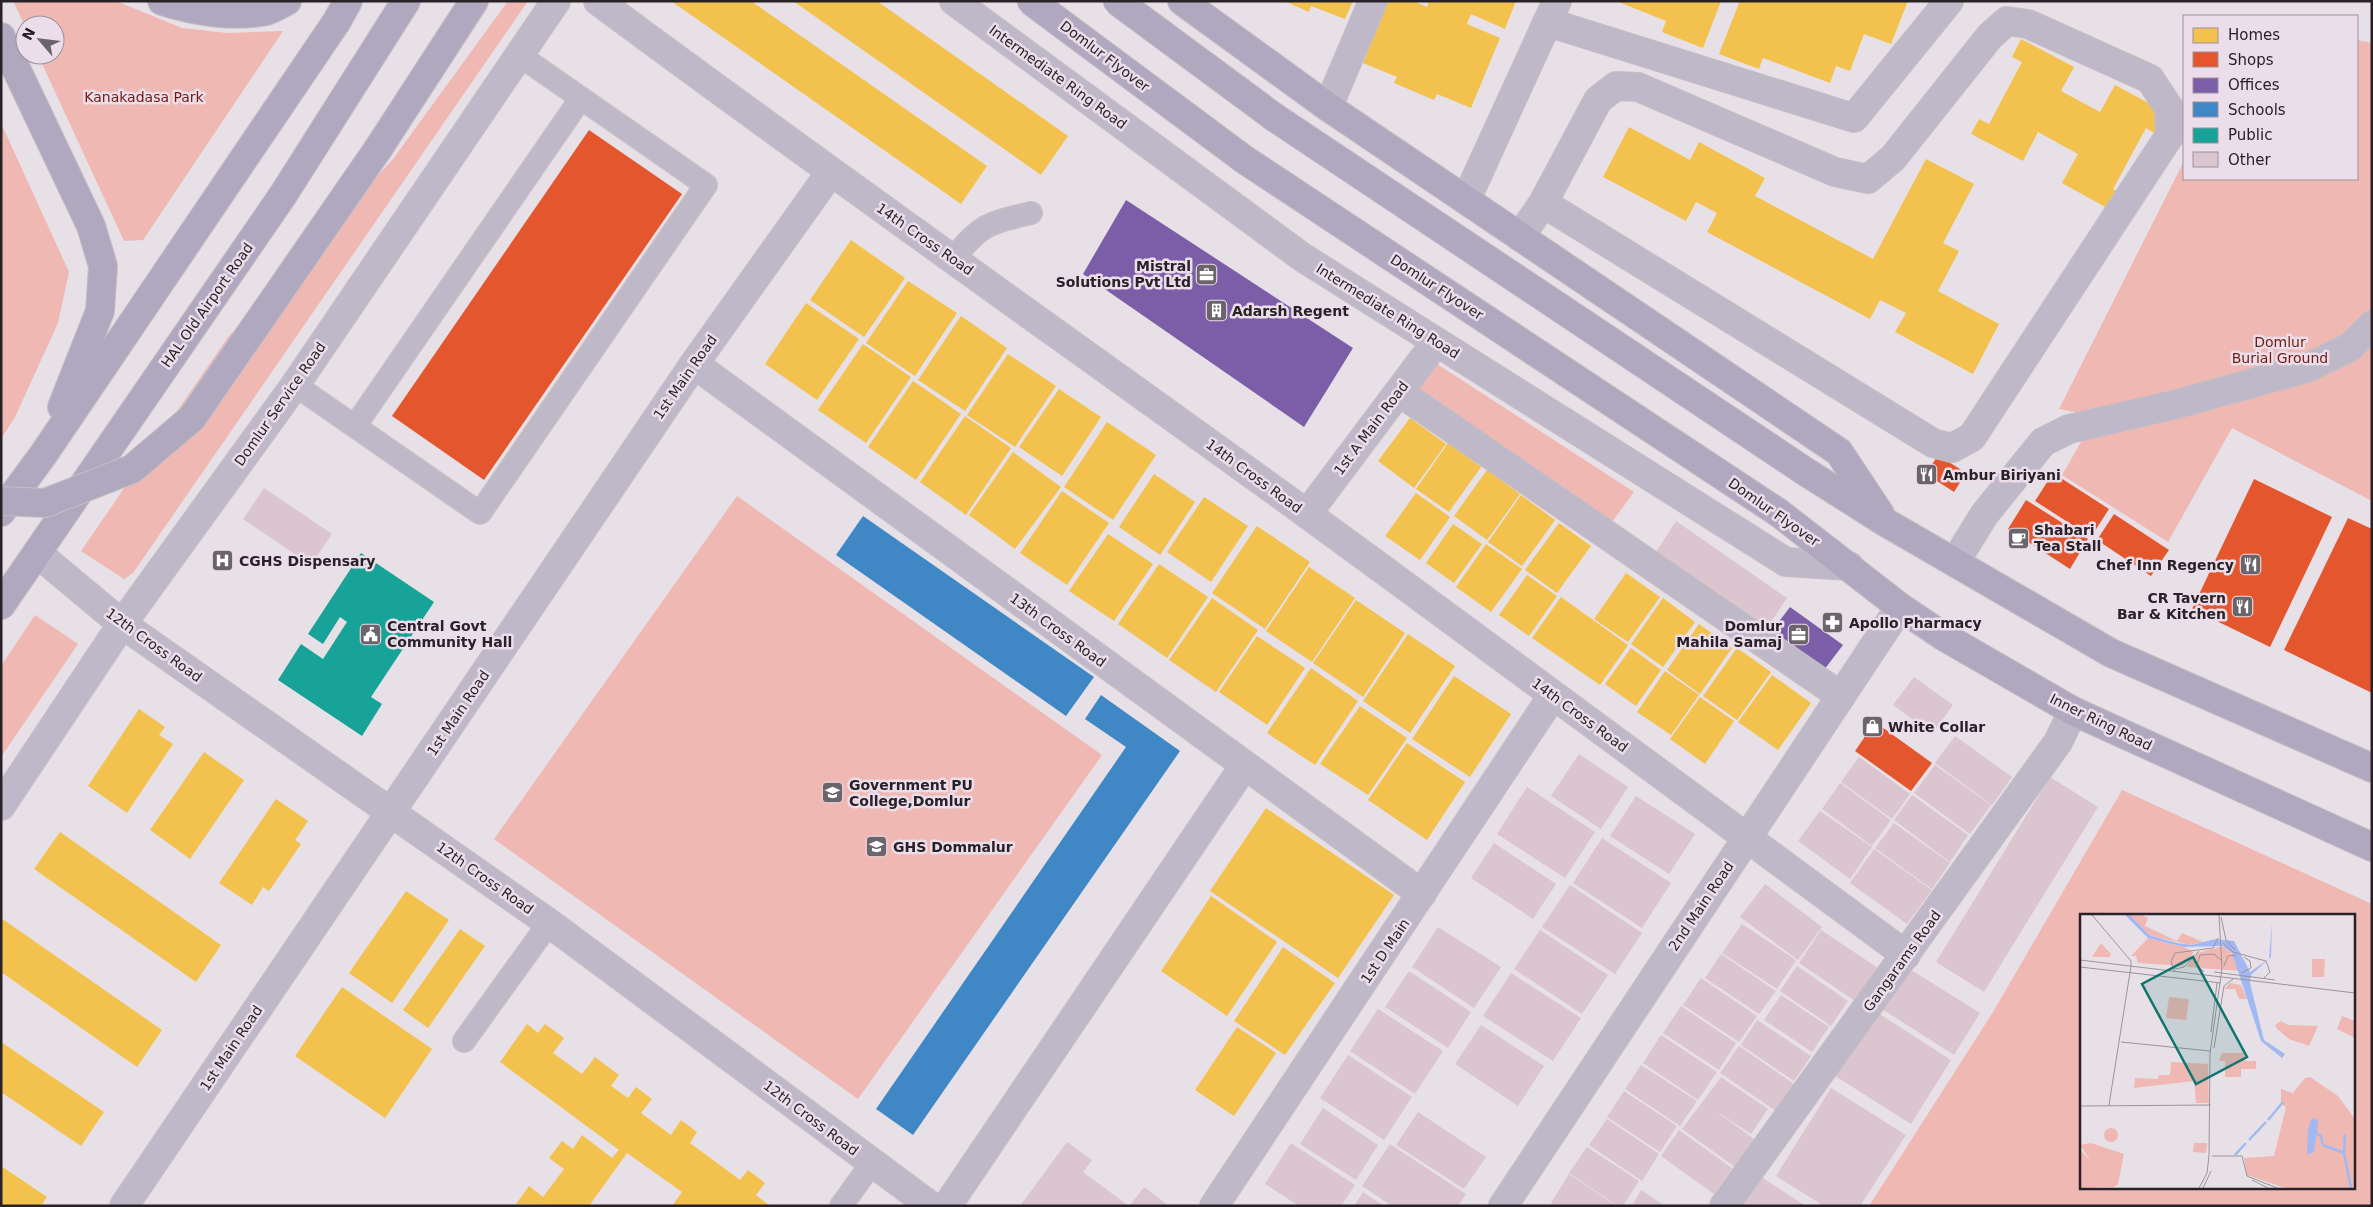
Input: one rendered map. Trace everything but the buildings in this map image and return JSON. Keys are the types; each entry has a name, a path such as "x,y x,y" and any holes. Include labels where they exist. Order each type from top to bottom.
{"main road":[{"path":"162,1 190,10 227,13 277,6"},
{"path":"1,512 43,455 337,21 348,1"},
{"name":"HAL Old Airport Road","path":"1,605 283,195 406,1"},
{"path":"1,501 45,503 132,469 192,418 378,149 474,1"},
{"name":"Domlur Flyover","path":"1031,1 1245,160 1779,512 1849,566"},
{"path":"1117,1 1274,117 1806,472 1885,522 2111,653 2372,768"},
{"path":"1186,2 1328,107 1839,452 1885,522"},
{"path":"1,37 91,226 103,266 100,311 43,455"},
{"name":"Inner Ring Road","path":"1849,566 1900,607 1943,636 2073,711 2372,846"}],"street":[{"name":"Domlur Service Road","path":"1,806 122,624 295,385 556,1"},
{"name":"14th Cross Road","path":"598,1 830,172 1307,514 1906,955"},
{"name":"Intermediate Ring Road","path":"954,1 1302,257 1436,342 1786,562 1849,566"},
{"path":"1328,107 1373,1"},
{"path":"1466,200 1552,12 1854,118 1949,1"},
{"path":"1520,237 1543,204 1598,100 1616,86 1638,87 1835,172 1868,178 1894,158 1990,36 2007,21 2028,24 2150,79 2168,108 2170,135 2165,143 1972,436 1952,448 1933,443 1543,204"},
{"name":"1st Main Road","path":"124,1206 694,364 830,172"},
{"path":"1955,562 1984,515 2044,442 2069,429 2177,404 2307,368 2350,347 2372,325"},
{"name":"1st A Main Road","path":"1307,514 1436,342"},
{"name":"13th Cross Road","path":"694,364 1422,894"},
{"path":"1399,392 1841,696"},
{"name":"12th Cross Road","path":"37,553 122,624 549,923 931,1206"},
{"name":"2nd Main Road","path":"1503,1206 1900,607"},
{"name":"1st D Main","path":"1214,1206 1553,695"},
{"name":"Gangarams Road","path":"1724,1206 2058,742 2073,711"},
{"path":"947,1206 1244,766"}],"lane":[{"path":"295,385 480,512 706,185 519,55"},
{"path":"355,426 581,98"},
{"path":"953,259 970,238 988,224 1031,213"},
{"path":"464,1041 549,923"},
{"path":"841,1206 872,1163"}],"green space":[{"name":"Kanakadasa Park","path":"13,1 116,1 182,28 227,33 283,31 143,240 124,241 43,65 65,65 65,15 20,15"},
{"path":"508,1 528,1 133,573 124,579 81,551 228,337 393,159"},
{"name":"Domlur Burial Ground","path":"2358,40 2372,43 2372,501 2232,428 2168,542 2062,475 2096,416 2059,409 2183,163 2183,180 2358,180"},
{"path":"1,123 69,272 58,323 15,417 1,439"},
{"path":"1437,364 1634,492 1612,522 1415,391"},
{"name":"Government PU College,Domlur","path":"737,496 1102,755 858,1099 494,839"},
{"path":"35,615 78,644 1,757 1,666"},
{"path":"2122,790 2372,904 2372,1206 1869,1206 1993,1012"}],"place":[{"name":"Mistral Solutions Pvt Ltd","path":"1207,274"},
{"name":"Adarsh Regent","path":"1216,311"},
{"name":"Ambur Biriyani","path":"1927,475"},
{"name":"Shabari Tea Stall","path":"2018,538"},
{"name":"CGHS Dispensary","path":"223,561"},
{"name":"Chef Inn Regency","path":"2250,565"},
{"name":"CR Tavern Bar & Kitchen","path":"2242,606"},
{"name":"Apollo Pharmacy","path":"1833,623"},
{"name":"Central Govt Community Hall","path":"371,634"},
{"name":"Domlur Mahila Samaj","path":"1798,634"},
{"name":"White Collar","path":"1872,727"},
{"name":"Government PU College,Domlur","path":"833,793"},
{"name":"GHS Dommalur","path":"877,847"}]}
